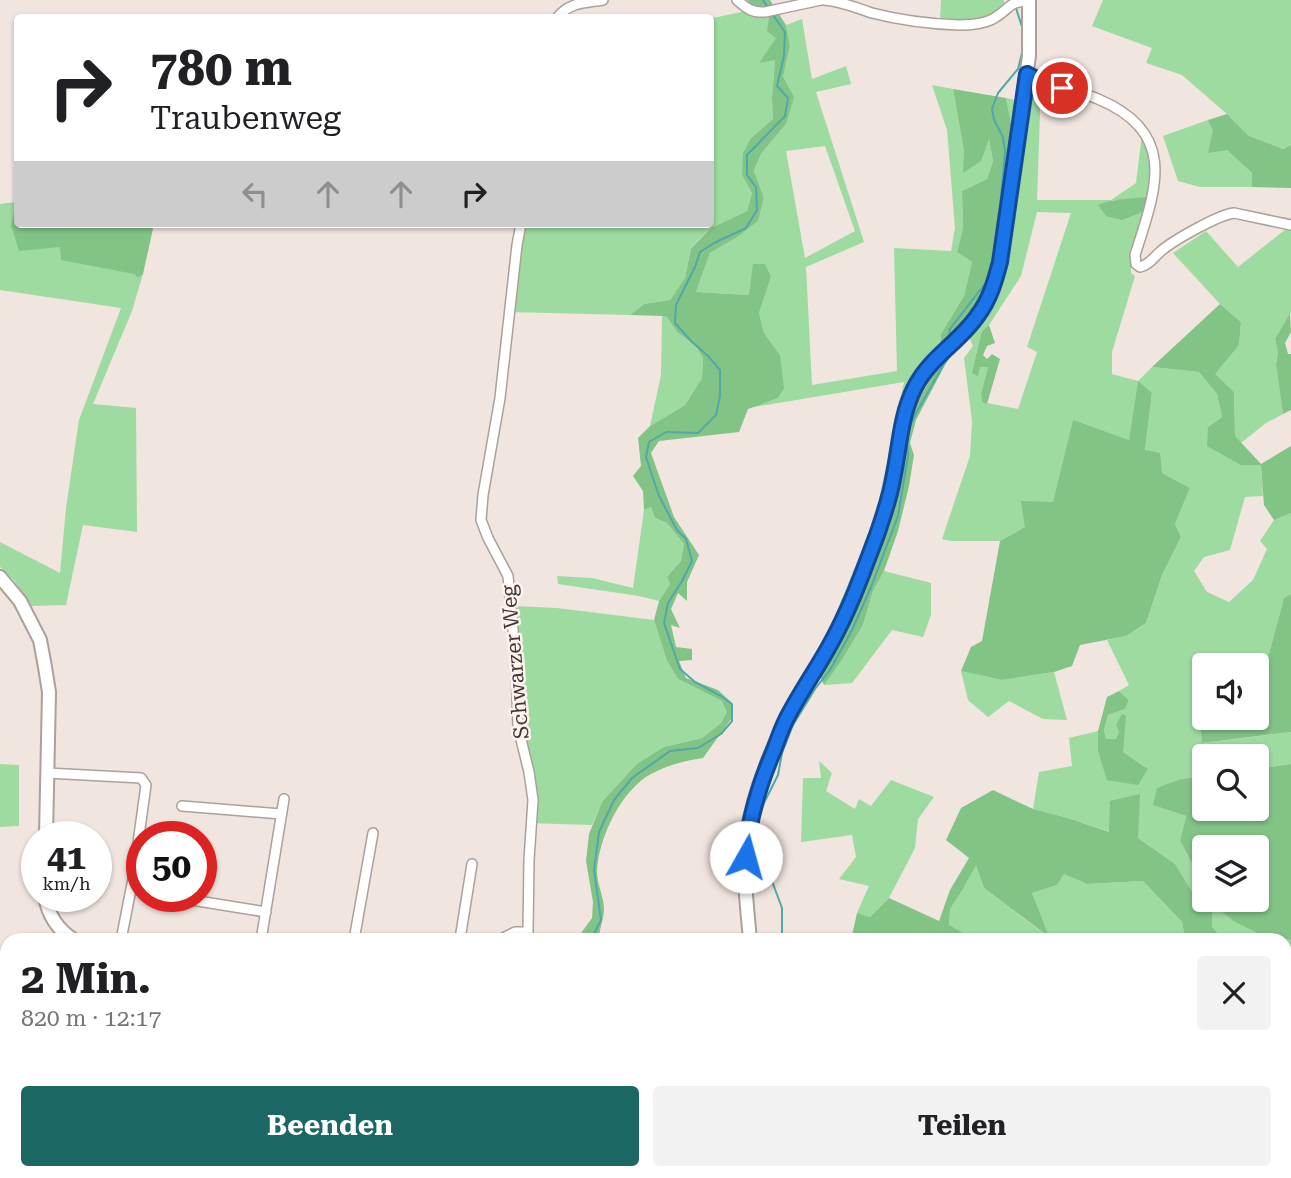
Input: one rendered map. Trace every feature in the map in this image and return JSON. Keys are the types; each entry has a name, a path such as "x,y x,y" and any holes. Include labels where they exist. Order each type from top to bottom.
{"main road":[{"path":"750,933 746,882 747,835 756,797 784,723 832,641 853,598 893,481 902,423 912,393 935,359 978,315 992,291 1000,262 1027,74 1030,40 1022,2"},
{"path":"0,577 20,601 40,640 49,692 46,821"},
{"path":"50,912 56,925 66,933"}],"street":[{"path":"561,14 568,7 603,0"},
{"path":"737,0 756,13 822,0 840,2 884,16 959,25 989,21 1022,2"},
{"path":"1027,74 1046,84 1079,92 1117,108 1135,121 1150,141 1156,173 1152,198 1135,255 1136,264 1140,267 1146,266 1162,250 1215,218 1227,214 1234,213 1291,225"},
{"name":"Schwarzer Weg","path":"520,228 500,398 481,520 508,576 516,662 518,727 533,800 527,933"},
{"path":"47,773 141,778 146,785 122,933"},
{"path":"262,933 284,799"},
{"path":"182,806 281,814"},
{"path":"355,933 373,834"},
{"path":"461,933 472,864"},
{"path":"217,904 266,912"}],"green space":[{"path":"747,0 770,0 786,25 790,46 783,77 794,97 786,124 761,154 754,171 764,198 758,221 710,253 696,292 749,295 753,264 765,264 771,277 759,313 764,333 780,355 784,388 778,398 748,409 739,432 659,441 651,453 674,517 699,555 687,582 687,601 678,593 671,609 680,628 671,625 676,647 692,649 692,660 679,661 686,678 718,690 731,702 731,719 703,758 663,768 651,774 640,781 621,803 607,831 598,859 597,877 604,909 600,933 581,933 592,918 593,902 586,861 589,834 602,802 637,764 664,747 702,738 721,723 727,712 722,701 678,679 667,661 654,620 659,601 670,584 667,577 681,561 684,544 667,523 655,518 651,507 644,510 643,491 633,476 641,466 638,438 650,426 685,405 702,378 703,358 695,345 677,332 667,317 630,315 644,304 670,300 685,278 691,248 711,228 747,211 752,193 742,175 743,153 751,138 773,119 775,60 759,63 776,38 767,31 769,18"},
{"path":"941,0 1004,0 1003,19 940,20"},
{"path":"1103,0 1291,0 1291,145 1285,149 1249,136 1182,75 1146,63 1152,48 1092,26"},
{"path":"755,9 769,18 776,38 760,62 775,59 773,119 751,138 742,175 752,193 747,211 714,227 714,18"},
{"path":"802,19 812,79 846,66 851,84 816,92 864,242 806,267 812,385 897,371 894,248 951,251 955,228 947,130 932,85 953,89 964,151 989,138 993,161 987,179 962,191 963,228 957,252 972,262 964,296 941,334 939,364 916,404 909,423 890,525 873,571 840,642 820,677 814,667 815,660 875,519 904,382 748,408 778,398 780,355 764,333 759,313 771,277 749,295 696,292 710,253 758,221 764,198 754,172 761,154 786,124 783,77 790,46 786,25","holes":["825,146 855,231 805,258 786,151"]},
{"path":"1019,84 1041,85 1037,200 1111,200 1145,211 1131,256 1131,273 1135,276 1112,352 1112,374 1138,381 1152,367 1199,372 1217,394 1222,417 1208,427 1261,464 1263,496 1245,497 1230,550 1204,557 1194,571 1207,592 1229,602 1253,580 1267,549 1260,541 1274,520 1291,513 1291,594 1284,598 1269,653 1192,653 1192,730 1202,730 1203,743 1291,732 1291,764 1269,767 1269,744 1192,744 1192,778 1181,779 1154,805 1186,816 1180,841 1192,863 1192,891 1175,864 1138,838 1033,809 1039,772 1072,766 1069,738 1098,731 1098,751 1147,768 1123,752 1119,731 1116,739 1106,739 1104,730 1108,715 1125,709 1129,700 1119,691 1129,685 1107,640 1126,636 1146,623 1162,575 1181,537 1175,524 1190,488 1162,473 1145,451 1152,393 1138,382 1129,440 1073,421 1053,503 1025,527 1000,541 942,539 970,456 972,421 964,358 973,346 969,337 954,352 951,337 977,303 1013,134 1006,98 1016,100","holes":["1037,212 1071,213 1027,347 1037,352 1018,409 982,402 981,394 988,367 980,367 982,331 989,325 1021,276"]},
{"path":"953,89 1006,98 1013,134 999,243 977,303 951,337 954,352 916,420 910,443 914,455 909,486 898,531 884,571 873,591 863,625 824,685 820,677 840,642 873,571 890,525 909,423 916,404 939,364 941,334 964,296 972,262 957,252 963,228 962,191 987,179 993,161 989,139 981,161 963,173 964,151"},
{"path":"1227,114 1249,136 1284,149 1291,145 1291,188 1252,187 1252,173 1227,150 1208,153 1213,130 1208,120"},
{"path":"1208,120 1227,150 1252,173 1252,187 1200,187 1178,181 1163,136"},
{"path":"1142,134 1152,157 1152,196 1111,200 1136,183"},
{"path":"1152,196 1145,211 1122,220 1106,216 1098,205 1118,200"},
{"path":"14,202 11,225 14,228 134,274 138,278 143,274 132,311 93,404 136,408 137,532 83,525 66,605 31,606 14,580 0,567 0,542 60,573 79,420 121,308 0,290 0,204"},
{"path":"14,211 14,228 153,228 143,274 138,278 134,274 61,260 60,247 19,251 11,225"},
{"path":"1291,225 1291,315 1290,313 1275,339 1283,414 1266,423 1241,443 1235,436 1234,392 1214,374 1239,345 1241,322 1220,304 1173,253 1206,231 1238,267"},
{"path":"517,228 711,228 691,247 685,278 670,300 644,304 630,315 506,312"},
{"path":"1220,304 1241,322 1239,345 1215,374 1234,392 1235,436 1261,464 1291,446 1291,513 1274,520 1264,505 1261,465 1241,465 1207,446 1208,427 1222,417 1217,394 1199,372 1152,367"},
{"path":"1290,313 1291,332 1285,343 1288,354 1291,354 1291,410 1283,414 1275,339"},
{"path":"662,316 667,317 677,332 695,345 703,358 702,378 685,405 650,426 661,375"},
{"path":"989,325 995,343 987,346 983,355 987,359 992,354 1000,359 987,404 982,402 981,394 988,367 980,367 978,376 972,373 982,331"},
{"path":"1138,381 1152,393 1145,450 1160,453 1162,473 1190,488 1175,524 1181,537 1162,575 1146,623 1126,636 1080,645 1072,666 1054,672 1002,680 961,671 971,647 982,641 1000,541 1025,527 1021,501 1053,502 1073,420 1129,440"},
{"path":"651,507 655,518 667,523 684,544 681,561 667,577 670,584 659,601 558,584 557,576 592,578 633,588 644,510"},
{"path":"884,571 931,583 931,615 923,637 892,630 852,683 824,685 863,625 873,591"},
{"path":"1291,594 1291,732 1202,743 1201,730 1269,730 1269,653 1284,598"},
{"path":"514,606 557,608 654,620 667,661 678,679 722,701 728,711 721,723 702,738 664,747 602,802 592,825 527,823 528,786 511,698 520,693"},
{"path":"961,671 1002,680 1054,672 1067,720 1043,719 1009,701 988,717 968,700"},
{"path":"1119,691 1129,700 1125,709 1108,715 1104,730 1106,739 1116,739 1119,731 1116,725 1122,714 1126,716 1123,752 1148,769 1138,785 1107,780 1098,751 1098,731 1107,697"},
{"path":"819,761 832,773 826,791 855,809 859,799 871,806 891,780 934,797 918,819 915,848 889,898 870,917 857,913 869,886 839,879 856,857 852,835 801,842 803,778 821,778"},
{"path":"0,764 19,765 19,826 0,827"},
{"path":"1291,764 1291,933 1257,933 1233,921 1222,912 1269,912 1269,835 1192,835 1192,863 1180,841 1186,816 1153,805 1157,788 1192,778 1192,821 1269,821 1269,767"},
{"path":"993,790 1033,809 1109,832 1110,801 1140,794 1138,838 1175,864 1192,891 1192,912 1213,912 1212,927 1218,933 1184,933 1182,922 1143,881 1087,884 1064,874 1057,885 1032,893 1047,933 1044,933 984,888 976,865 950,909 949,925 963,933 853,933 857,913 870,917 889,898 939,921 950,890 969,858 946,840 961,808"},
{"path":"976,864 984,888 1043,933 962,933 949,926 950,909"},
{"path":"1064,874 1087,884 1143,881 1182,922 1184,933 1046,933 1032,893 1057,885"},
{"path":"1213,912 1223,912 1233,921 1257,933 1218,933 1212,927"}],"waterway":[{"path":"763,0 768,8"},
{"path":"998,231 1005,152 1003,137 994,120 992,109 998,93 1018,69 1022,53 1022,27 1016,8"},
{"path":"594,933 601,920 594,870 599,832 614,800 632,778 670,751 698,748 721,734 732,721 732,704 695,682 680,669 664,623 668,603 692,561 686,539 677,530 659,496 646,457 649,442 666,432 698,433 716,415 720,396 720,370 675,323 676,305 700,252 746,228 757,210 756,187 747,175 747,155 785,116 788,98 777,86 784,56 785,32 773,15"},
{"path":"949,340 950,329 987,281 991,271"},
{"path":"782,933 782,908 759,849 759,818 778,775 782,753 793,725 830,670 871,587 898,516 908,456 907,434 949,355"}],"route":[{"path":"746,857 747,835 756,797 784,723 832,641 853,598 878,531 893,481 908,402 924,372 978,315 992,291 1000,262 1027,74 1046,84 1062,88"}]}
